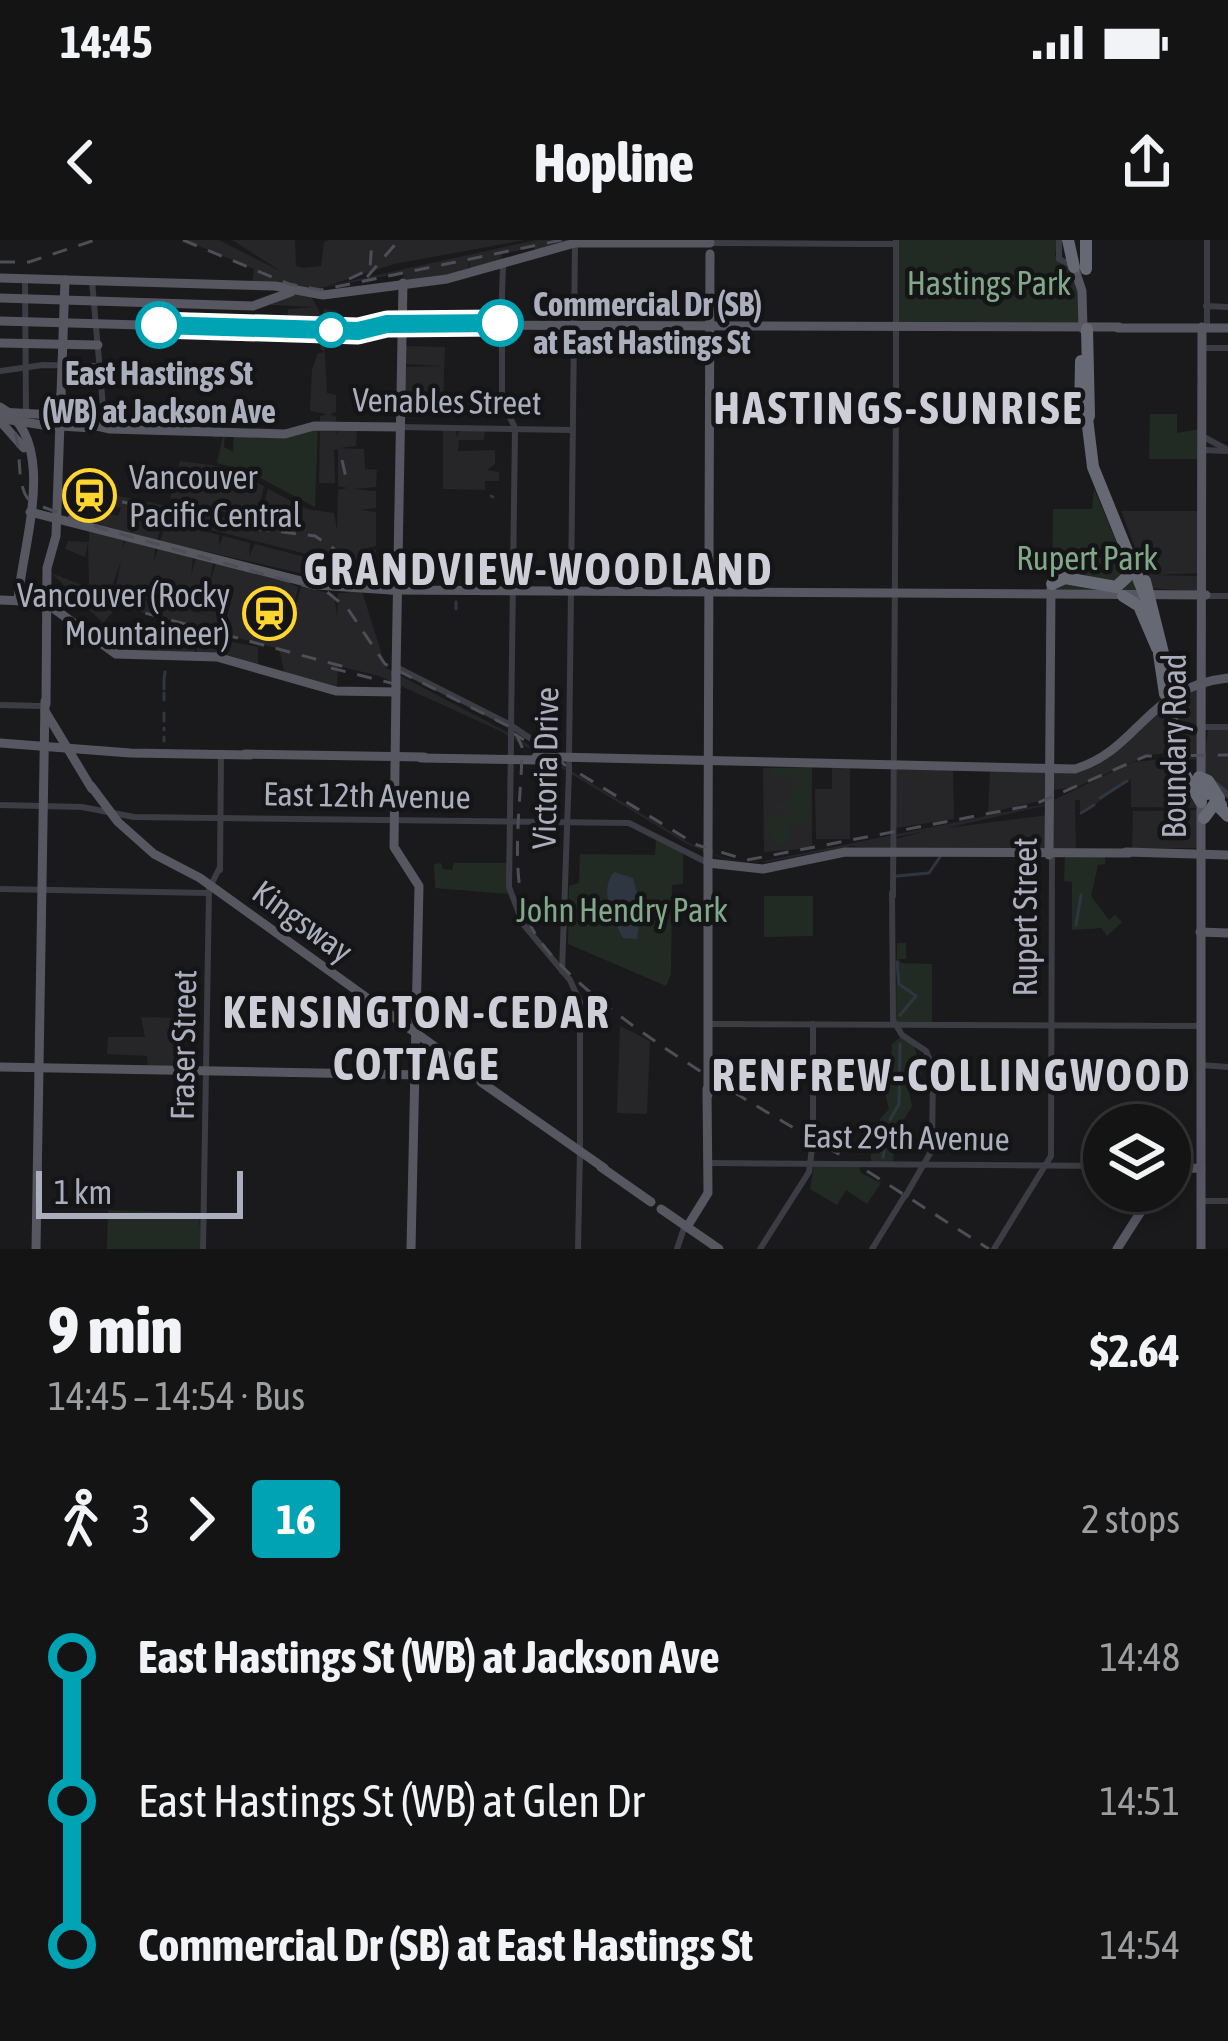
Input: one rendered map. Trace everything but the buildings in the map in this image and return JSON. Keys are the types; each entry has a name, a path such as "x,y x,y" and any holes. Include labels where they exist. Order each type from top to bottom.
{"highway":[{"path":"1085,327 1090,459"},
{"path":"1084,443 1085,327"},
{"path":"1052,592 1062,578 1105,588 1121,584 1128,569 1120,531 1090,459 1084,410 1084,443 1120,531 1145,595 1163,661 1167,699 1201,781 1219,795 1203,826"}],"main road":[{"path":"0,278 314,294 502,265 575,243 710,246 708,1163 707,1191 686,1226"},
{"path":"1076,253 1085,327"},
{"path":"1076,253 1085,327"},
{"path":"36,1249 45,939 40,890 47,603 64,419 65,280"},
{"path":"402,283 394,590 398,670 394,847 415,873 419,887 412,1249"},
{"path":"0,298 251,306 276,290"},
{"path":"0,321 323,330 401,324 1228,328"},
{"name":"Boundary Road","path":"1204,328 1204,1065"},
{"path":"0,343 98,345"},
{"path":"2,415 64,419"},
{"path":"2,415 43,425 64,419"},
{"path":"2,415 20,434 32,514 18,601"},
{"name":"Venables Street","path":"64,419 101,428 287,434 319,426 400,427"},
{"path":"32,514 316,585 709,594 1204,596"},
{"path":"1052,592 1145,595"},
{"name":"Rupert Street","path":"1051,854 1052,592"},
{"path":"0,600 47,603 116,654 217,657 338,692 396,690"},
{"path":"0,743 196,754 1051,768 1089,765 1142,720 1203,684 1228,680"},
{"name":"Kingsway","path":"46,709 105,813 159,862 210,889 715,1246"},
{"path":"708,855 743,868 840,853"},
{"path":"802,861 840,853 1228,853"},
{"path":"1204,930 1228,932"},
{"name":"Boundary Road","path":"1202,1026 1198,1164 1202,1249"},
{"path":"0,1067 476,1077"},
{"path":"1191,1165 1198,1164"},
{"path":"1117,1249 1141,1212"}],"street":[{"path":"710,246 896,242 895,1026 930,1057 933,1145 872,1249"},
{"name":"Boundary Road","path":"1204,328 1205,242"},
{"name":"Victoria Drive","path":"575,243 571,592 555,759 569,778 562,971 582,1012 578,1249"},
{"path":"502,265 501,398 515,430 509,888 523,924 562,971"},
{"path":"20,434 26,407 26,279"},
{"path":"92,281 101,428"},
{"path":"1205,306 1228,307"},
{"path":"1204,348 1228,348"},
{"path":"0,371 100,366"},
{"path":"2,415 26,407"},
{"name":"Venables Street","path":"400,427 573,430"},
{"path":"1204,436 1226,450"},
{"path":"1204,450 1226,450"},
{"path":"1204,596 1228,596"},
{"path":"398,670 512,728 555,759"},
{"path":"0,705 46,709"},
{"path":"1204,727 1228,727"},
{"name":"Fraser Street","path":"203,1249 209,914 210,889 219,869 221,754"},
{"name":"East 12th Avenue","path":"0,806 220,818 626,823 647,827 684,851 708,855"},
{"name":"Rupert Street","path":"1046,1166 1051,854"},
{"path":"0,889 210,889"},
{"path":"760,1249 812,1163 813,1025"},
{"path":"708,1026 1202,1026"},
{"path":"1204,1065 1228,1067"},
{"name":"East 29th Avenue","path":"708,1163 1083,1166"},
{"path":"994,1249 1046,1166"},
{"path":"1202,1201 1226,1200"},
{"path":"677,1249 686,1226"}],"shaded area":[{"path":"184,240 219,240 282,272 232,240 295,240 296,266 302,268 321,266 324,242 329,240 525,240 394,264 327,286 536,240 602,240 502,254 501,264 470,271 469,260 468,272 404,280 403,273 308,290 322,317 324,309 337,311 337,319 323,320 325,352 320,349 320,319 295,318 294,327 287,326 288,309 315,307 270,305 289,293 252,285 254,269"},
{"path":"403,346 445,347 443,406 402,405 403,367 444,366 403,364"},
{"path":"325,352 327,393 336,395 336,412 330,414 336,417 337,436 339,428 357,430 356,446 340,448 364,449 365,469 377,470 376,487 353,489 376,491 376,508 361,510 376,512 376,546 368,548 376,550 374,587 361,588 386,668 509,733 693,845 726,859 751,861 726,860 687,844 500,731 379,676 338,666 337,688 285,675 279,649 212,631 222,640 258,647 258,665 222,653 197,654 196,644 194,653 157,654 158,631 194,631 196,642 197,632 210,631 118,606 103,623 51,573 88,587 225,619 115,591 121,561 111,589 89,584 88,543 85,557 65,549 68,541 89,542 89,531 124,540 122,549 126,540 155,548 154,561 158,549 193,558 191,575 196,558 213,563 210,582 216,563 298,587 288,633 301,587 334,594 337,616 338,593 348,593 335,554 330,560 164,518 157,540 96,524 94,510 118,516 121,508 95,501 95,491 258,525 268,489 307,509 334,513 337,530 338,490 347,488 338,486 338,449 334,450 335,483 319,483 320,416 327,414 310,411 312,369 318,353"},
{"path":"443,430 456,430 457,439 459,430 485,431 484,440 459,440 458,451 495,450 495,464 487,470 499,472 499,481 485,481 485,490 443,489"},
{"path":"180,461 225,467 264,486 256,520 170,498"},
{"path":"1121,511 1200,511 1200,573 1157,575 1199,576 1200,592 1151,588"},
{"path":"167,521 219,535 219,546 223,536 250,543 249,556 255,544 332,564 335,581 160,541"},
{"path":"1198,688 1205,757 1208,729 1228,728 1228,793 1205,774 1205,760 1174,759 1176,772 1196,792 1197,808 1131,807 1131,779 1080,815 1080,800 1075,800 1076,850 1053,850 1052,804 947,828 1048,815 1048,849 896,851 896,839 926,831 891,838 890,850 852,846 761,862 1045,804 1133,762 1183,757 1172,699"},
{"path":"1163,705 1169,753 1148,755 1077,787 1053,790 1054,771 1083,769"},
{"path":"812,767 812,848 764,852 763,768"},
{"path":"832,767 850,768 850,839 816,839 815,789 832,789"},
{"path":"897,769 953,770 954,819 896,828"},
{"path":"990,770 1048,771 1049,799 988,813"},
{"path":"1198,810 1198,848 1132,848 1133,811"},
{"path":"141,1017 176,1018 175,1068 148,1068 147,1056 107,1054 108,1037 145,1037"},
{"path":"620,1026 650,1041 647,1114 617,1113"}],"green space":[{"name":"Hastings Park","path":"898,240 1057,240 1055,256 1072,269 1079,286 1080,332 1076,325 899,325"},
{"path":"1150,414 1177,414 1177,433 1200,429 1200,459 1149,459"},
{"path":"318,429 315,507 247,471 217,463 223,436 214,438 214,434 225,434 224,447 233,452 234,433"},
{"name":"Rupert Park","path":"1094,489 1138,592 1052,591 1053,509 1092,509"},
{"path":"768,768 812,768 809,823 794,823 793,829 790,824 789,840 782,847 772,843 769,830 766,835 769,815 790,818 789,809 775,809 775,804 789,806 790,793 800,789 793,784 800,780 774,776"},
{"name":"John Hendry Park","path":"656,837 683,853 683,884 672,885 671,974 666,986 568,944 569,886 579,883 580,854 655,855"},
{"path":"1065,856 1105,856 1105,864 1098,865 1091,896 1109,920 1115,915 1122,922 1107,936 1101,928 1072,930 1072,882 1064,881"},
{"path":"441,863 443,869 452,870 454,863 508,863 509,894 435,888 434,864"},
{"path":"764,896 813,896 813,936 764,937"},
{"path":"897,943 906,943 906,959 898,959 902,963 932,964 932,1025 896,1024"},
{"path":"901,1037 914,1045 922,1074 907,1084 912,1106 895,1135 893,1163 871,1162 871,1154 880,1153 880,1119 889,1109 881,1078 890,1078 892,1044"},
{"path":"814,1165 859,1166 861,1173 881,1183 867,1204 846,1190 837,1205 810,1189"},
{"path":"108,1210 199,1213 201,1249 107,1249"}],"water":[{"path":"614,872 633,878 641,908 637,939 623,938 611,913 607,896"}],"waterway":[{"path":"456,602 456,609"},
{"path":"164,679 165,672"},
{"path":"164,681 164,689"},
{"path":"164,693 164,700"},
{"path":"164,713 164,721"},
{"path":"1100,798 1127,781"},
{"path":"1081,813 1094,805"},
{"path":"897,876 929,873 940,857"},
{"path":"1076,925 1081,895"},
{"path":"592,921 606,920"},
{"path":"897,962 899,984 916,996 900,1015"},
{"path":"890,1120 899,1104 900,1044"},
{"path":"883,1157 888,1127"}],"railway":[{"path":"0,262 29,262 95,240"},
{"path":"183,240 289,284 321,290 562,240"},
{"path":"349,279 370,269 372,240"},
{"path":"367,277 399,240"},
{"path":"0,411 15,433 22,487 36,507"},
{"path":"342,460 347,482"},
{"path":"96,495 201,522 315,536 339,552 355,592"},
{"path":"43,507 103,529 327,592 348,609 385,664 514,729 522,747 517,851 521,893 542,944 575,979 667,1050 849,1160"},
{"path":"69,586 141,612 345,667"},
{"path":"331,668 407,687"},
{"path":"511,732 697,845 747,860 1033,805 1146,756 1228,755"},
{"path":"867,1171 989,1249"}],"bus line":[{"name":"16","path":"159,325 358,331 387,324 500,323"}],"place":[{"name":"Commercial Dr (SB) at East Hastings St","path":"500,323"},
{"name":"East Hastings St (WB) at Jackson Ave","path":"159,325"},
{"name":"Vancouver Pacific Central","path":"90,496"},
{"name":"Vancouver (Rocky Mountaineer)","path":"269,614"}],"district":[{"name":"HASTINGS-SUNRISE","path":"899,408"},
{"name":"GRANDVIEW-WOODLAND","path":"539,569"},
{"name":"KENSINGTON-CEDAR COTTAGE","path":"417,1038"},
{"name":"RENFREW-COLLINGWOOD","path":"952,1075"}]}
